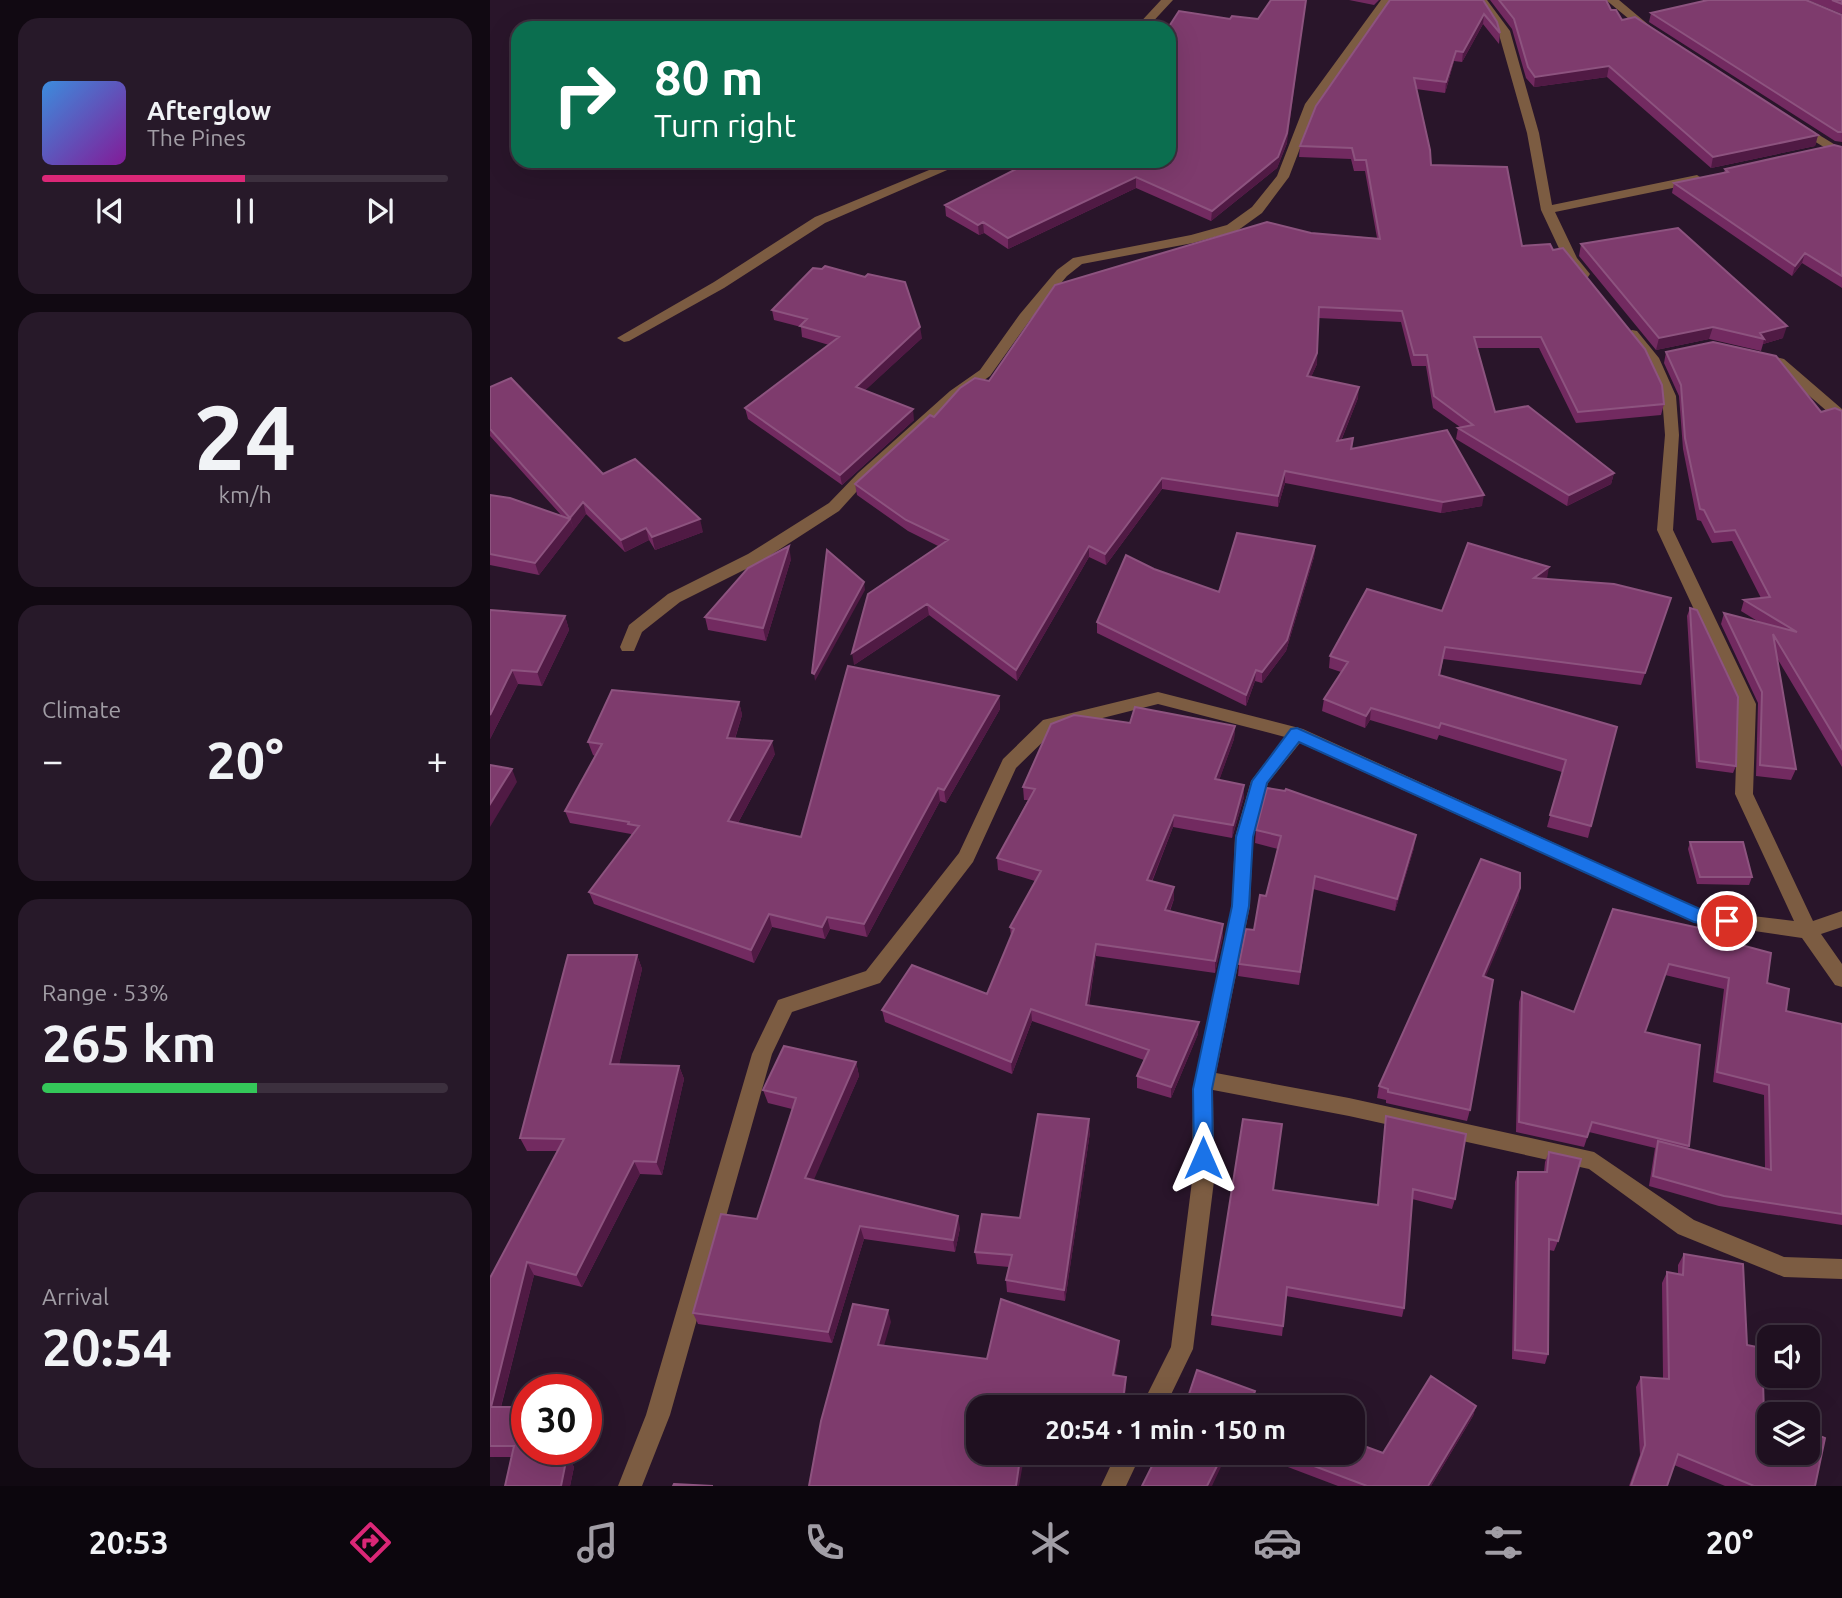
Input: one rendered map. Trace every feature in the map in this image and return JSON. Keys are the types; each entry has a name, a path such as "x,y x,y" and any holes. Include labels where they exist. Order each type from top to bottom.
{"street":[{"path":"1148,21 1167,0"},
{"path":"628,647 635,629 674,598 754,558 834,507 863,475 945,402 985,373 1017,326 1062,273 1078,261 1193,239 1232,228 1257,210 1283,177 1311,104 1387,0"},
{"path":"1481,0 1504,31 1532,133 1547,210 1571,259 1595,289"},
{"path":"1612,0 1661,38"},
{"path":"1788,120 1835,150"},
{"path":"624,338 719,285 820,220 944,168"},
{"path":"1547,210 1713,175"},
{"path":"1619,318 1658,357 1669,396 1672,435 1665,530 1747,704 1744,794 1808,932 1842,979"},
{"path":"1745,354 1779,362 1842,416"},
{"path":"629,1486 658,1415 762,1054 785,1006 873,977 966,857 1009,764 1049,724 1158,698 1297,734 1700,917 1808,932 1842,919"},
{"path":"1159,1395 1182,1349 1203,1181 1205,1080 1241,906 1244,837 1260,781 1297,734"},
{"path":"1205,1080 1349,1107 1594,1161 1686,1227 1784,1267 1842,1269"},
{"path":"1114,1486 1124,1465"}],"building":[{"path":"1271,0 1306,0 1287,133 1278,157 1212,211 1136,177 1008,238 983,222 978,225 945,205 1018,168 1176,168 1176,21 1173,21 1179,11 1230,19 1232,16 1258,19"},
{"path":"1390,0 1483,0 1497,22 1500,33 1484,14 1463,52 1456,51 1446,82 1414,78 1431,165 1507,167 1522,246 1550,244 1553,250 1563,248 1645,349 1662,385 1664,404 1578,412 1541,337 1474,337 1495,412 1528,406 1614,473 1569,495 1458,428 1473,425 1434,396 1427,355 1414,355 1402,311 1319,307 1317,353 1307,376 1359,387 1337,441 1353,438 1351,449 1447,430 1484,495 1443,502 1285,471 1278,496 1162,478 1105,554 1089,546 1016,670 927,604 852,653 868,594 948,540 906,520 855,484 930,415 934,417 960,388 975,378 989,381 1055,285 1267,222 1311,233 1380,239 1366,160 1355,160 1352,148 1300,146 1316,106"},
{"path":"1499,0 1606,0 1611,10 1616,10 1622,20 1635,17 1818,135 1713,157 1609,66 1535,77 1528,67 1514,19"},
{"path":"1708,0 1806,0 1842,15 1842,132 1838,132 1651,13"},
{"path":"1834,145 1842,147 1842,276 1805,253 1795,266 1674,183 1728,172 1725,169"},
{"path":"1678,228 1787,326 1760,333 1764,339 1713,327 1659,338 1581,244"},
{"path":"825,266 865,277 868,274 905,282 920,327 856,387 913,409 840,475 745,408 839,337 800,326 807,319 772,310 813,268 822,269"},
{"path":"1713,342 1776,356 1821,412 1835,408 1842,411 1842,749 1773,634 1796,769 1760,765 1762,692 1724,613 1797,632 1744,600 1770,597 1735,530 1715,532 1704,510 1700,509 1685,438 1681,385 1666,352"},
{"path":"511,378 603,474 635,459 700,519 652,537 646,528 621,540 583,502 570,518 490,429 490,387"},
{"path":"490,495 510,498 570,519 535,563 490,554"},
{"path":"1237,533 1315,546 1287,640 1262,672 1256,670 1246,695 1097,622 1126,555 1154,569 1219,592"},
{"path":"1468,543 1549,567 1534,578 1614,584 1671,598 1645,673 1445,647 1439,675 1617,727 1591,826 1550,815 1566,760 1441,723 1439,728 1371,708 1366,716 1324,699 1348,662 1330,656 1367,589 1442,611"},
{"path":"789,546 763,628 705,617 748,568"},
{"path":"827,550 864,582 814,674 812,673"},
{"path":"1690,608 1697,610 1738,697 1736,766 1699,761"},
{"path":"490,610 565,616 537,672 512,670 490,715"},
{"path":"848,666 999,696 944,790 938,788 864,924 827,917 822,927 769,914 751,950 589,892 639,826 565,811 602,744 588,742 612,690 739,702 727,738 772,741 728,821 801,837"},
{"path":"1135,707 1235,726 1215,779 1244,785 1233,825 1174,815 1147,880 1174,887 1165,910 1223,924 1215,961 1096,944 1086,1005 1199,1022 1171,1087 1137,1076 1149,1050 1031,1009 1011,1062 882,1010 912,965 987,994 1014,929 1010,927 1041,871 997,858 1035,789 1023,787 1051,724 1074,715 1130,723"},
{"path":"490,765 512,769 490,804"},
{"path":"1267,788 1286,789 1416,835 1397,899 1315,876 1300,972 1239,964 1246,929 1254,930 1260,895 1266,896 1281,836 1256,830"},
{"path":"1690,842 1743,842 1752,877 1700,877"},
{"path":"1481,859 1520,873 1520,888 1483,976 1493,980 1470,1110 1388,1092 1388,1089 1379,1086"},
{"path":"1613,909 1731,935 1730,942 1771,953 1767,983 1789,989 1786,1011 1842,1024 1842,1214 1724,1196 1653,1176 1658,1141 1771,1170 1769,1085 1717,1072 1729,978 1669,964 1645,1032 1700,1045 1689,1146 1592,1122 1587,1137 1519,1122 1522,992 1574,1012"},
{"path":"568,955 637,955 610,1064 679,1066 656,1162 634,1161 576,1275 527,1262 491,1407 511,1407 511,1446 490,1446 490,1278 564,1139 520,1138"},
{"path":"784,1046 856,1062 805,1178 958,1216 953,1240 860,1226 828,1332 693,1313 721,1214 757,1219 796,1098 763,1090"},
{"path":"1038,1114 1089,1119 1064,1290 1006,1280 1012,1255 975,1252 982,1214 1020,1218"},
{"path":"1386,1116 1466,1134 1455,1199 1413,1189 1404,1308 1287,1287 1283,1326 1212,1315 1243,1119 1282,1124 1273,1190 1378,1205"},
{"path":"1549,1152 1581,1159 1558,1241 1549,1239 1548,1354 1515,1350 1518,1172 1547,1172"},
{"path":"1684,1254 1743,1264 1747,1345 1757,1347 1757,1388 1763,1388 1764,1402 1757,1402 1757,1465 1819,1465 1815,1486 1754,1486 1678,1454 1667,1486 1631,1486 1645,1445 1641,1377 1669,1379 1667,1272 1683,1275"},
{"path":"1001,1299 1119,1341 1113,1375 1126,1377 1124,1395 966,1395 966,1465 1019,1465 1016,1486 809,1486 821,1421 853,1304 888,1310 878,1345 987,1359"},
{"path":"1197,1370 1255,1391 1254,1395 1189,1395"},
{"path":"1431,1376 1476,1406 1428,1486 1367,1486 1311,1465 1365,1465 1365,1446 1383,1453"},
{"path":"1820,1436 1825,1438 1820,1462"},
{"path":"511,1459 511,1465 565,1465 561,1486 505,1486"},
{"path":"1152,1465 1218,1465 1207,1486 1142,1486"},
{"path":"674,1484 713,1486 673,1486"}],"route":[{"path":"1203,1158 1203,1089 1220,996 1241,906 1244,837 1260,781 1297,734 1700,917 1727,921"}]}
